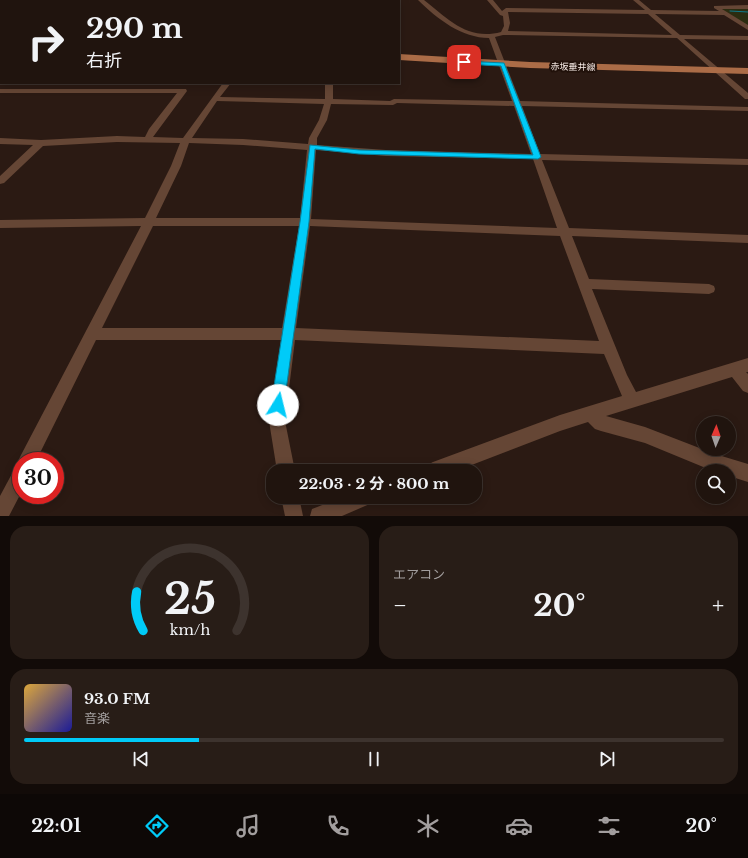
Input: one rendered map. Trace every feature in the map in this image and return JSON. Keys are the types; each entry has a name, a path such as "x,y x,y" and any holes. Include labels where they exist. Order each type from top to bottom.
{"main road":[{"name":"赤坂垂井線","path":"400,57 503,65 748,71"}],"street":[{"path":"421,0 443,17 447,22 468,34 492,37 503,33 748,38"},
{"path":"490,0 502,14 506,15"},
{"path":"636,0 748,97"},
{"path":"748,7 716,7 748,28"},
{"path":"503,33 506,31 507,26 506,10 726,13"},
{"path":"492,37 538,157 584,284 627,393 632,402"},
{"path":"136,90 141,84"},
{"path":"32,452 176,166 186,140 226,84"},
{"path":"285,464 277,421 277,413 305,222 313,138 323,120 330,95 330,84"},
{"path":"0,91 184,91 152,131 148,140"},
{"path":"215,99 393,103 394,101 748,109"},
{"path":"0,141 41,143 95,139 186,140 243,142 365,152 748,162"},
{"path":"0,181 41,143"},
{"path":"0,224 305,222 748,239"},
{"path":"584,284 709,289"},
{"path":"91,334 289,334 610,348"},
{"path":"451,464 546,428 741,367 748,386"},
{"path":"591,414 601,423 645,435 715,463 748,473"},
{"path":"0,515 12,492"},
{"path":"291,504 294,516"},
{"path":"319,516 349,504"}],"green space":[{"path":"720,8 748,8 748,26"}],"waterway":[{"path":"730,11 748,12"}],"route":[{"path":"278,405 305,222 312,147 359,152 538,157 503,65 464,62"}]}
